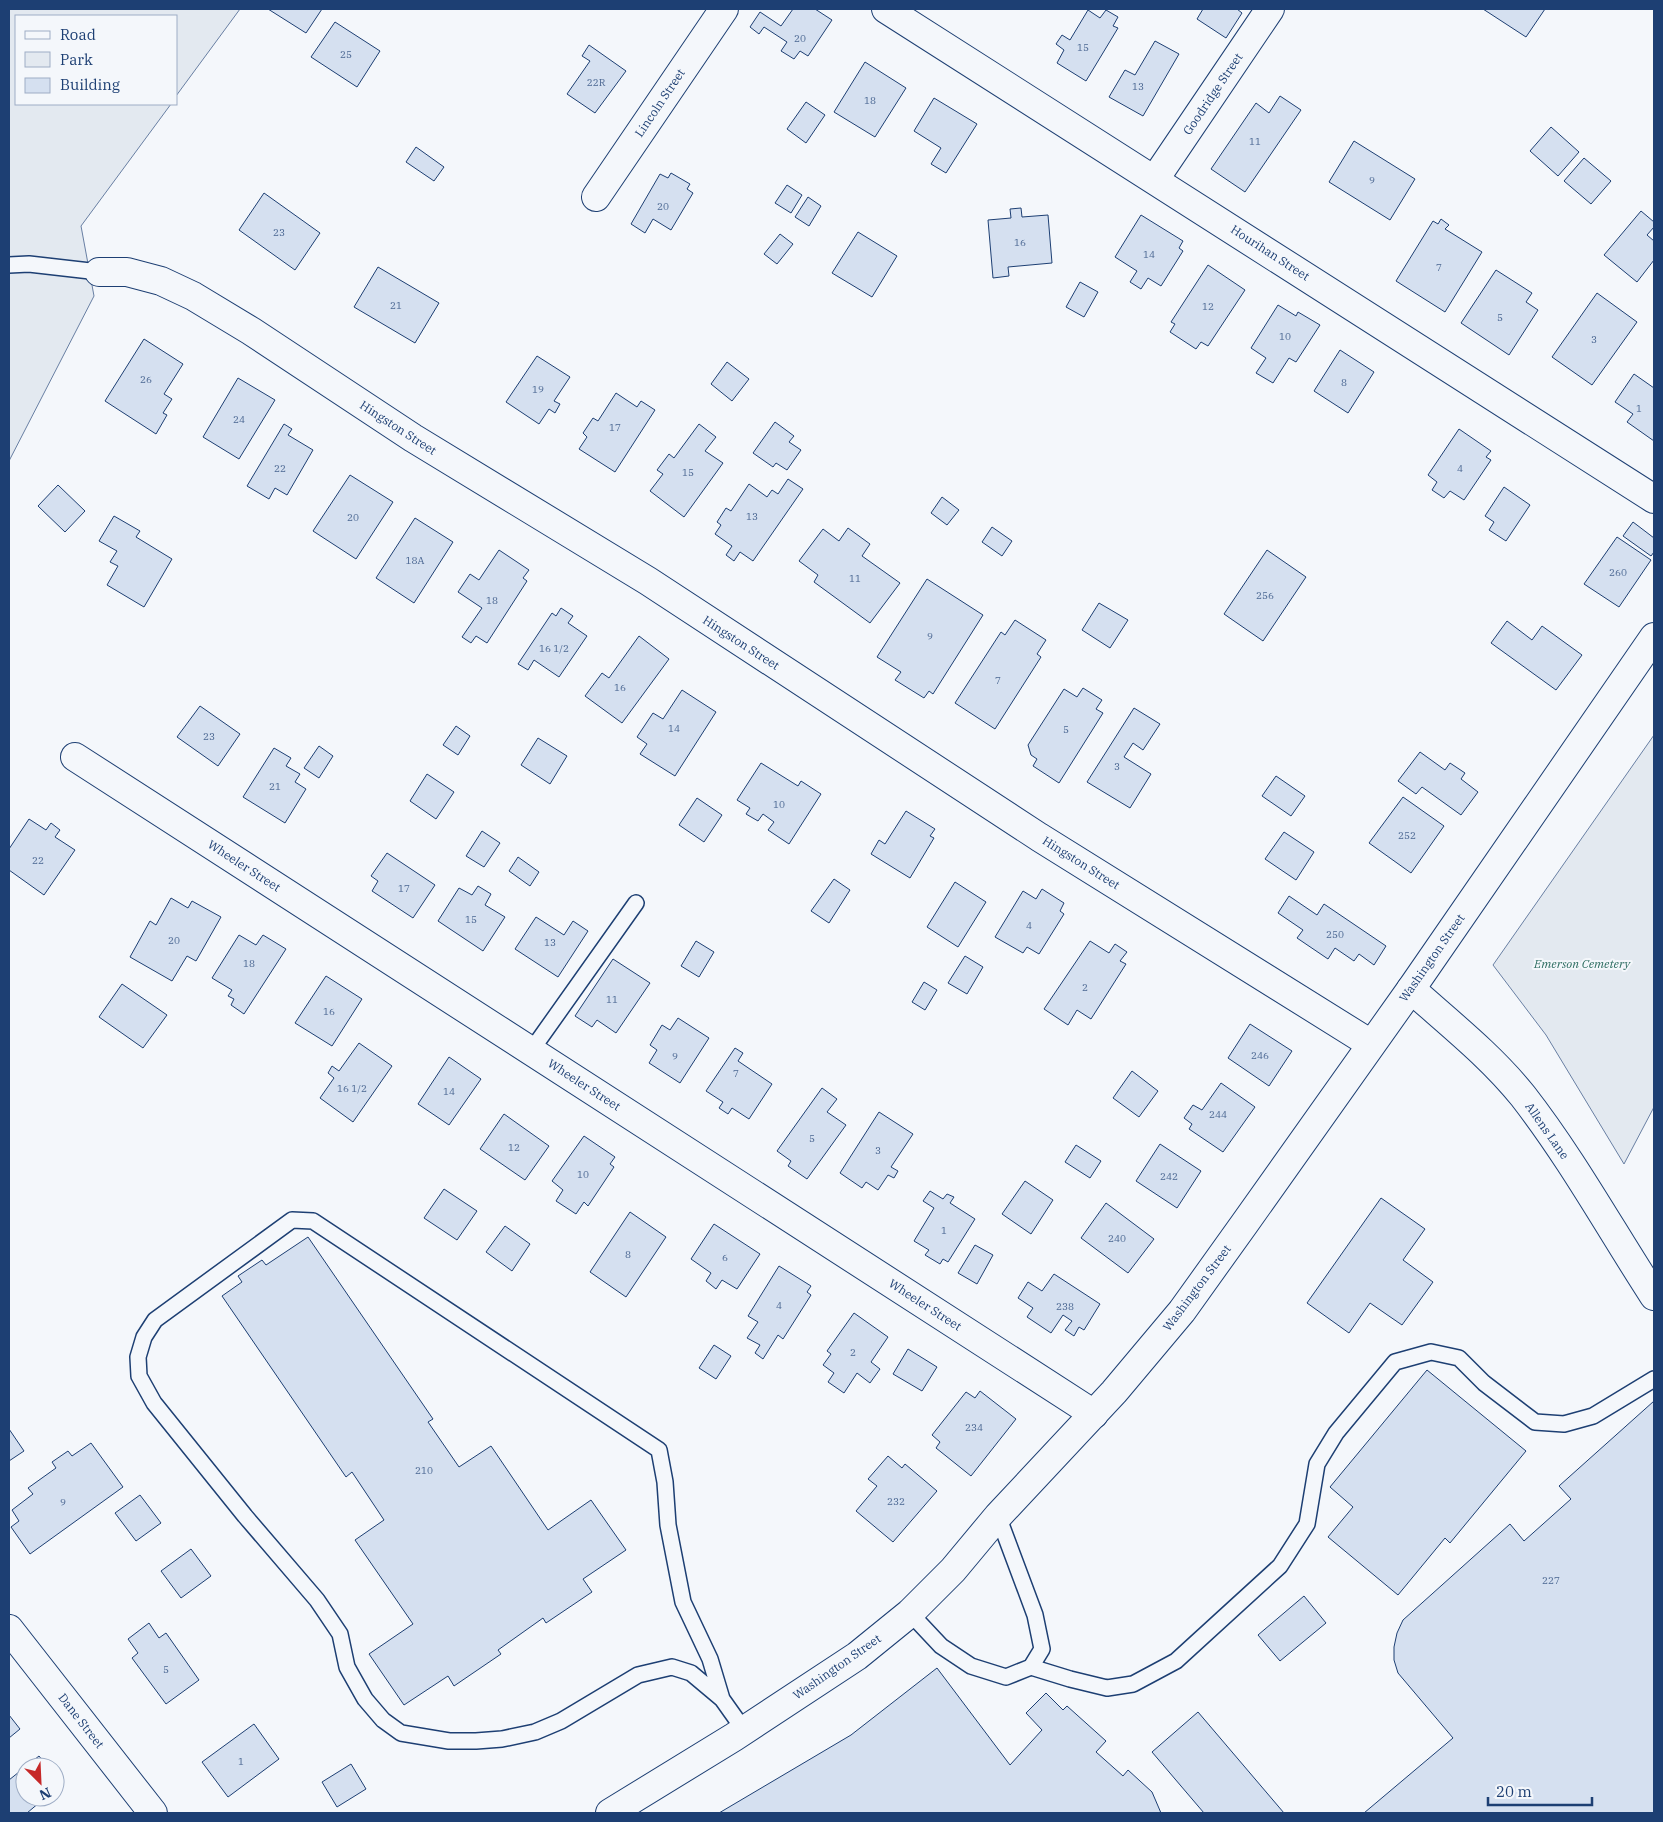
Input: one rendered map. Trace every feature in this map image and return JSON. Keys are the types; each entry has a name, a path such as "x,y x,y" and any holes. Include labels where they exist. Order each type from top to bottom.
{"street":[{"name":"Lincoln Street","path":"596,197 724,9"},
{"name":"Hourihan Street","path":"886,9 1654,499"},
{"name":"Goodridge Street","path":"1155,179 1270,9"},
{"name":"Hingston Street","path":"99,272 127,272 161,281 194,296 251,331 413,438 648,581 1039,837 1371,1044"},
{"name":"Washington Street","path":"610,1813 744,1730 857,1656 910,1613 952,1570 998,1516 1094,1414 1182,1311 1411,989 1654,637"},
{"name":"Wheeler Street","path":"74,757 1094,1414"},
{"name":"Allens Lane","path":"1411,989 1477,1046 1522,1096 1569,1163 1654,1296"},
{"name":"Dane Street","path":"9,1629 153,1813"}],"lane":[{"path":"9,265 29,264 99,272"},
{"path":"531,1051 636,903"},
{"path":"722,1699 710,1659 683,1602 668,1525 665,1482 659,1450 313,1221 292,1220 155,1320 144,1337 138,1358 139,1376 154,1403 245,1516 317,1600 340,1634 347,1667 365,1699 383,1720 401,1733 449,1741 476,1741 502,1739 535,1732 562,1721 638,1675 672,1667 691,1672 722,1699 744,1730"},
{"path":"1031,1667 1107,1688 1133,1684 1176,1661 1280,1566 1307,1524 1318,1464 1336,1432 1395,1362 1430,1352 1459,1358 1484,1383 1535,1422 1564,1424 1592,1416 1654,1379"},
{"path":"910,1613 941,1646 971,1666 1006,1677 1031,1667 1042,1649 1035,1615 998,1516"}],"green space":[{"path":"9,9 240,9 178,93 178,15 15,15 15,105 170,105 81,226 94,296 9,461"},
{"name":"Emerson Cemetery","path":"1654,735 1654,1107 1624,1164 1546,1035 1493,965"}],"building":[{"path":"268,9 322,9 306,33"},
{"path":"793,9 815,9 832,20 808,56 800,51 794,59 781,51 787,42 764,27 759,34 750,27 760,12 781,26"},
{"path":"1203,9 1237,9 1242,13 1226,38 1197,19"},
{"path":"1483,9 1545,9 1526,37"},
{"path":"1088,10 1100,18 1106,10 1118,17 1113,26 1118,28 1086,81 1057,63 1064,50 1056,44 1062,35 1070,40"},
{"path":"335,22 380,51 357,87 311,57"},
{"path":"1155,41 1179,54 1143,116 1109,97 1125,70 1135,75"},
{"path":"589,45 626,71 595,113 567,94 590,61 582,56"},
{"path":"865,62 906,88 875,137 834,112"},
{"path":"1280,96 1301,110 1245,192 1211,169 1256,103 1269,113"},
{"path":"934,98 977,124 946,173 931,164 941,148 914,131"},
{"path":"806,102 825,115 806,143 787,129"},
{"path":"1551,127 1579,152 1558,176 1530,151"},
{"path":"1354,141 1415,179 1390,220 1329,182"},
{"path":"416,147 444,167 434,181 406,162"},
{"path":"1584,158 1611,181 1591,204 1564,181"},
{"path":"671,173 690,184 687,189 693,193 671,230 653,219 645,233 631,224 660,174 668,178"},
{"path":"787,185 802,195 791,213 775,203"},
{"path":"264,193 320,233 295,270 239,230"},
{"path":"808,197 821,206 809,226 795,217"},
{"path":"1021,208 1022,217 1048,215 1052,263 1008,267 1009,276 993,278 988,220 1011,218 1010,209"},
{"path":"1641,211 1654,222 1654,227 1647,235 1654,241 1654,260 1637,282 1604,255"},
{"path":"1141,215 1183,241 1179,248 1183,251 1161,286 1148,278 1141,289 1130,282 1137,271 1115,257"},
{"path":"1441,219 1449,225 1445,229 1482,252 1445,312 1396,281 1433,221 1438,224"},
{"path":"858,232 897,256 872,297 832,273"},
{"path":"780,234 793,244 777,264 764,254"},
{"path":"1208,265 1245,290 1208,346 1201,342 1196,349 1170,332 1175,324 1171,322"},
{"path":"378,267 439,303 415,343 354,307"},
{"path":"1496,270 1532,293 1526,302 1538,310 1509,355 1461,323"},
{"path":"1080,282 1098,292 1084,317 1066,307"},
{"path":"1597,293 1637,322 1592,385 1552,357"},
{"path":"1278,305 1296,316 1298,312 1320,325 1296,362 1289,358 1273,383 1256,373 1266,358 1251,348"},
{"path":"144,339 183,364 164,394 172,399 163,413 167,415 156,434 105,401"},
{"path":"1340,350 1374,372 1348,413 1314,391"},
{"path":"537,356 570,377 554,401 560,404 555,413 549,409 539,424 506,402"},
{"path":"727,362 749,379 732,401 711,384"},
{"path":"1634,374 1654,388 1654,441 1627,422 1633,414 1615,402"},
{"path":"238,378 275,400 239,459 203,437"},
{"path":"616,393 637,407 641,401 655,410 615,472 579,449 587,437 583,433 593,418 598,421"},
{"path":"775,422 794,436 789,442 801,450 787,470 776,463 773,467 753,453"},
{"path":"284,424 292,429 288,435 313,450 287,495 275,488 269,499 247,486"},
{"path":"699,424 716,437 705,451 723,463 684,517 650,491 663,474 657,470 669,454 674,458"},
{"path":"1459,429 1491,451 1486,457 1491,460 1464,500 1450,491 1444,498 1432,490 1437,482 1428,475"},
{"path":"350,475 393,502 356,559 313,531"},
{"path":"788,479 803,489 753,561 740,552 734,561 726,555 732,546 715,534 721,525 717,522 726,508 731,511 749,484 767,497 772,490 778,494"},
{"path":"58,485 85,511 65,532 38,506"},
{"path":"1504,487 1530,505 1506,541 1489,530 1494,522 1485,516"},
{"path":"942,497 959,510 947,525 931,513"},
{"path":"114,516 140,531 136,537 172,559 144,607 107,585 118,566 110,562 117,551 99,541"},
{"path":"415,518 453,542 414,603 376,578"},
{"path":"1633,522 1654,538 1654,552 1651,556 1623,536"},
{"path":"992,527 1012,541 1002,556 982,542"},
{"path":"848,528 870,544 862,556 900,583 870,623 814,582 818,575 799,561 823,529 839,541"},
{"path":"1617,537 1651,560 1619,607 1584,584"},
{"path":"499,550 529,570 523,578 527,581 487,643 476,636 471,643 462,637 482,608 458,592 470,574 479,580"},
{"path":"1267,550 1306,577 1263,641 1224,614"},
{"path":"927,579 983,615 933,694 929,691 924,698 895,680 901,672 877,657"},
{"path":"1099,603 1128,620 1110,648 1082,630"},
{"path":"561,608 573,616 568,623 587,636 559,677 534,660 528,670 518,664 552,613 556,616"},
{"path":"1015,620 1046,640 1037,654 1041,657 995,729 955,703 1001,632 1005,635"},
{"path":"1507,621 1532,640 1542,626 1582,655 1556,690 1491,643"},
{"path":"639,636 669,659 622,723 585,696 602,673 609,678"},
{"path":"1083,688 1102,700 1096,709 1103,713 1059,783 1033,766 1037,759 1031,755 1028,745 1064,689 1077,697"},
{"path":"682,690 716,712 675,776 640,754 647,744 637,737 653,713 663,719"},
{"path":"200,706 240,734 218,766 177,737"},
{"path":"1134,708 1160,724 1143,750 1133,743 1124,757 1151,774 1130,808 1087,782"},
{"path":"456,726 470,736 458,755 443,745"},
{"path":"538,738 567,756 550,784 521,765"},
{"path":"319,746 333,756 319,778 304,768"},
{"path":"274,748 291,758 286,766 300,774 295,782 306,789 285,823 243,797"},
{"path":"1420,752 1445,770 1450,763 1465,773 1461,779 1478,792 1461,815 1422,787 1416,794 1398,781"},
{"path":"761,763 798,786 801,781 821,794 789,844 768,830 774,822 763,814 758,821 746,814 750,808 737,800"},
{"path":"427,774 454,792 436,819 410,801"},
{"path":"1276,776 1305,796 1291,816 1262,796"},
{"path":"1403,797 1444,826 1411,873 1369,843"},
{"path":"697,798 722,815 704,842 679,825"},
{"path":"906,811 935,829 930,836 934,838 910,878 871,854 879,840 885,844"},
{"path":"29,819 46,830 51,823 60,830 55,837 75,850 44,895 9,870 9,849"},
{"path":"482,831 500,843 484,867 466,856"},
{"path":"1284,832 1314,852 1296,880 1265,859"},
{"path":"387,853 435,885 413,918 372,891 378,881 371,876"},
{"path":"518,857 539,872 530,886 509,871"},
{"path":"834,879 850,890 829,923 811,911"},
{"path":"955,882 986,902 958,947 927,927"},
{"path":"478,886 491,894 485,905 505,917 483,951 438,921 459,888 472,895"},
{"path":"1042,889 1064,903 1060,911 1064,914 1039,954 1027,947 1023,953 995,937 1023,891 1036,899"},
{"path":"1289,896 1317,915 1324,904 1386,946 1374,965 1359,954 1354,961 1335,948 1328,959 1297,938 1303,930 1278,913"},
{"path":"171,898 188,908 192,901 221,917 196,961 187,956 172,981 130,957 150,921 156,925"},
{"path":"536,917 564,935 573,921 588,931 558,977 515,949"},
{"path":"239,935 256,945 263,935 286,949 244,1014 231,1005 234,999 228,996 232,990 212,978"},
{"path":"696,941 714,952 699,977 681,966"},
{"path":"1090,941 1109,953 1115,944 1127,952 1120,961 1126,964 1091,1019 1077,1010 1068,1025 1044,1009"},
{"path":"965,956 983,967 967,994 948,983"},
{"path":"613,959 650,983 616,1033 597,1020 592,1027 575,1016"},
{"path":"326,976 362,999 332,1046 295,1023"},
{"path":"924,982 937,990 925,1010 912,1002"},
{"path":"122,984 167,1015 143,1048 99,1017"},
{"path":"678,1018 709,1038 680,1083 649,1063 657,1050 650,1045 662,1025 670,1030"},
{"path":"1250,1024 1292,1051 1269,1086 1228,1058"},
{"path":"359,1043 392,1066 353,1122 320,1098 334,1078 328,1073 332,1066 339,1071"},
{"path":"735,1048 743,1053 738,1061 772,1084 749,1119 732,1108 728,1114 719,1108 723,1102 706,1091"},
{"path":"449,1057 481,1079 449,1125 418,1104"},
{"path":"1132,1071 1158,1091 1139,1117 1113,1098"},
{"path":"1221,1083 1255,1107 1223,1152 1189,1129 1192,1124 1184,1118 1193,1105 1202,1110"},
{"path":"822,1088 837,1099 827,1112 846,1125 807,1179 788,1166 791,1161 777,1151"},
{"path":"879,1112 913,1134 891,1167 898,1171 894,1178 888,1175 878,1190 866,1182 862,1188 840,1173"},
{"path":"504,1114 549,1146 525,1180 480,1149"},
{"path":"584,1136 615,1157 610,1164 614,1167 588,1206 584,1202 576,1214 556,1201 563,1190 552,1181"},
{"path":"1160,1144 1201,1171 1177,1208 1136,1181"},
{"path":"1076,1145 1101,1161 1090,1178 1065,1162"},
{"path":"1025,1181 1053,1200 1031,1234 1002,1214"},
{"path":"444,1189 477,1211 457,1240 424,1218"},
{"path":"930,1191 943,1199 947,1194 954,1197 950,1203 975,1219 948,1262 943,1259 940,1264 925,1255 929,1250 914,1241 934,1208 923,1201"},
{"path":"1381,1198 1425,1229 1403,1260 1433,1282 1402,1325 1370,1303 1349,1333 1307,1303"},
{"path":"1106,1203 1154,1239 1128,1273 1081,1238"},
{"path":"630,1212 666,1237 626,1297 590,1272"},
{"path":"714,1224 760,1254 737,1289 722,1280 716,1289 706,1281 711,1273 691,1259"},
{"path":"505,1226 530,1244 512,1271 486,1252"},
{"path":"308,1237 433,1419 428,1422 459,1467 491,1446 548,1530 591,1500 626,1550 583,1579 592,1592 546,1623 543,1618 498,1650 501,1654 454,1686 448,1676 404,1705 369,1654 413,1624 355,1540 384,1520 352,1472 346,1477 222,1296 242,1282 238,1276 262,1260 266,1265"},
{"path":"975,1245 993,1255 977,1284 958,1273"},
{"path":"779,1266 811,1286 807,1292 811,1295 783,1339 778,1335 763,1359 755,1353 760,1345 747,1338 758,1322 748,1316"},
{"path":"1054,1274 1100,1304 1084,1330 1079,1327 1074,1336 1065,1330 1072,1321 1063,1315 1051,1333 1027,1317 1033,1308 1018,1298 1028,1282 1042,1291"},
{"path":"854,1313 888,1337 871,1362 880,1369 870,1383 857,1373 844,1393 828,1382 834,1373 823,1365 831,1354 827,1351"},
{"path":"714,1345 731,1356 716,1379 699,1368"},
{"path":"908,1349 937,1367 922,1391 893,1374"},
{"path":"1427,1370 1526,1451 1450,1543 1445,1538 1398,1595 1328,1537 1353,1507 1330,1487"},
{"path":"980,1391 1016,1419 971,1476 936,1448 940,1442 932,1435 966,1392 975,1398"},
{"path":"1654,1401 1654,1813 1364,1813 1453,1738 1398,1673 1394,1660 1394,1647 1397,1633 1403,1620 1510,1524 1524,1541 1571,1499 1559,1486"},
{"path":"9,1429 24,1451 9,1461"},
{"path":"91,1443 123,1487 30,1554 11,1527 19,1521 12,1510 33,1494 28,1488 56,1468 52,1462 68,1451 72,1456"},
{"path":"888,1456 902,1468 905,1464 937,1491 893,1542 856,1511 877,1486 868,1479"},
{"path":"140,1495 161,1523 136,1541 115,1513"},
{"path":"191,1549 211,1576 181,1598 161,1571"},
{"path":"1304,1596 1326,1623 1280,1661 1258,1635"},
{"path":"149,1623 159,1638 166,1633 199,1680 166,1704 132,1658 138,1653 128,1639"},
{"path":"937,1668 1010,1765 1042,1730 1026,1713 1046,1693 1063,1710 1067,1706 1106,1741 1096,1752 1123,1776 1128,1770 1152,1792 1161,1813 719,1813 851,1735"},
{"path":"1198,1712 1284,1813 1204,1813 1152,1752"},
{"path":"9,1715 20,1729 9,1738"},
{"path":"254,1724 279,1759 228,1797 202,1762"},
{"path":"351,1764 366,1789 337,1807 322,1782"},
{"path":"15,1775 15,1807 34,1807 27,1813 9,1813 9,1780"}]}
